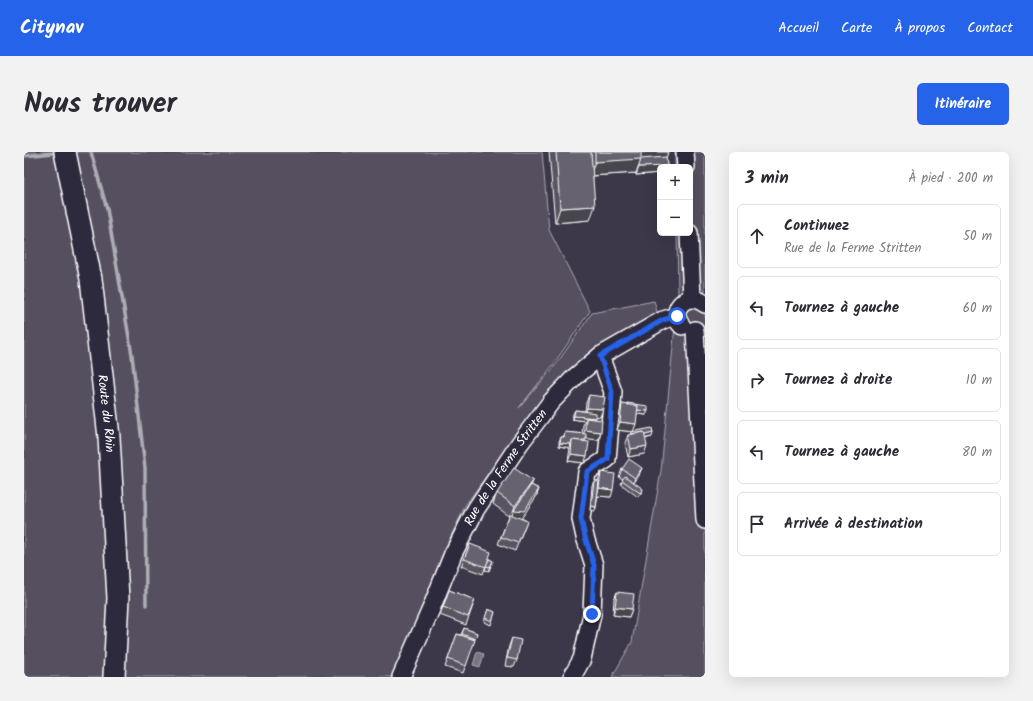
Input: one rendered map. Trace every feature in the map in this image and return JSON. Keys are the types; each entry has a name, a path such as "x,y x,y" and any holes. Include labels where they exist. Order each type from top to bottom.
{"main road":[{"name":"Route du Rhin","path":"66,152 91,279 109,437 118,598 114,677"}],"street":[{"path":"685,152 686,164"},
{"path":"689,236 699,301 684,301 679,306 677,316 680,323 685,328 700,327 705,520"},
{"name":"Rue de la Ferme Stritten","path":"401,677 431,609 452,554 476,509 520,443 551,402 575,377 600,356 663,320 677,316"},
{"path":"572,677 582,659 592,614 594,565 581,519 587,472 608,459 612,392 600,356"}],"shaded area":[{"path":"24,152 542,152 549,230 590,311 553,365 519,408 555,366 592,313 654,301 658,315 596,349 571,369 543,398 466,504 441,558 396,677 24,677"},
{"path":"675,152 705,152 705,677 612,677 632,642 661,471 678,295 677,236 693,236 693,164 675,164"},
{"path":"477,652 484,654 480,667 473,665"}],"building":[{"path":"556,152 591,152 595,206 560,208"},
{"path":"595,152 641,152 641,159 595,162"},
{"path":"666,157 667,164 657,164 657,166 639,167 641,159"},
{"path":"589,395 605,397 603,409 587,408"},
{"path":"627,403 648,406 648,411 637,410 638,406 627,405"},
{"path":"622,404 638,406 636,424 620,422"},
{"path":"575,410 596,413 596,418 574,416"},
{"path":"586,418 602,420 601,432 585,430"},
{"path":"652,428 653,433 645,435 644,432 631,434 631,432"},
{"path":"565,432 586,434 586,440 572,440 571,444 560,443 561,437 564,437"},
{"path":"644,432 647,446 631,449 628,435"},
{"path":"572,440 589,442 587,456 571,454"},
{"path":"629,459 642,468 635,478 622,469"},
{"path":"514,468 533,481 515,506 497,493"},
{"path":"601,472 615,474 613,490 599,488"},
{"path":"625,476 643,489 640,493 622,480"},
{"path":"594,481 599,481 596,507 591,506"},
{"path":"531,485 539,489 524,511 514,510"},
{"path":"510,514 527,521 518,543 501,537"},
{"path":"470,544 491,552 486,567 464,559"},
{"path":"489,559 493,561 490,567 486,566"},
{"path":"449,590 475,600 468,617 443,607"},
{"path":"617,592 634,594 632,609 615,607"},
{"path":"488,609 495,612 492,621 485,618"},
{"path":"464,628 477,633 475,639 462,634"},
{"path":"457,634 475,640 466,666 448,659"},
{"path":"512,638 521,640 517,660 507,658"}],"waterway":[{"path":"91,152 107,209 132,355 145,468 146,605"},
{"path":"24,156 54,153"}],"route":[{"path":"592,614 594,565 581,519 587,472 608,459 612,392 600,356 663,320 677,316"}]}
